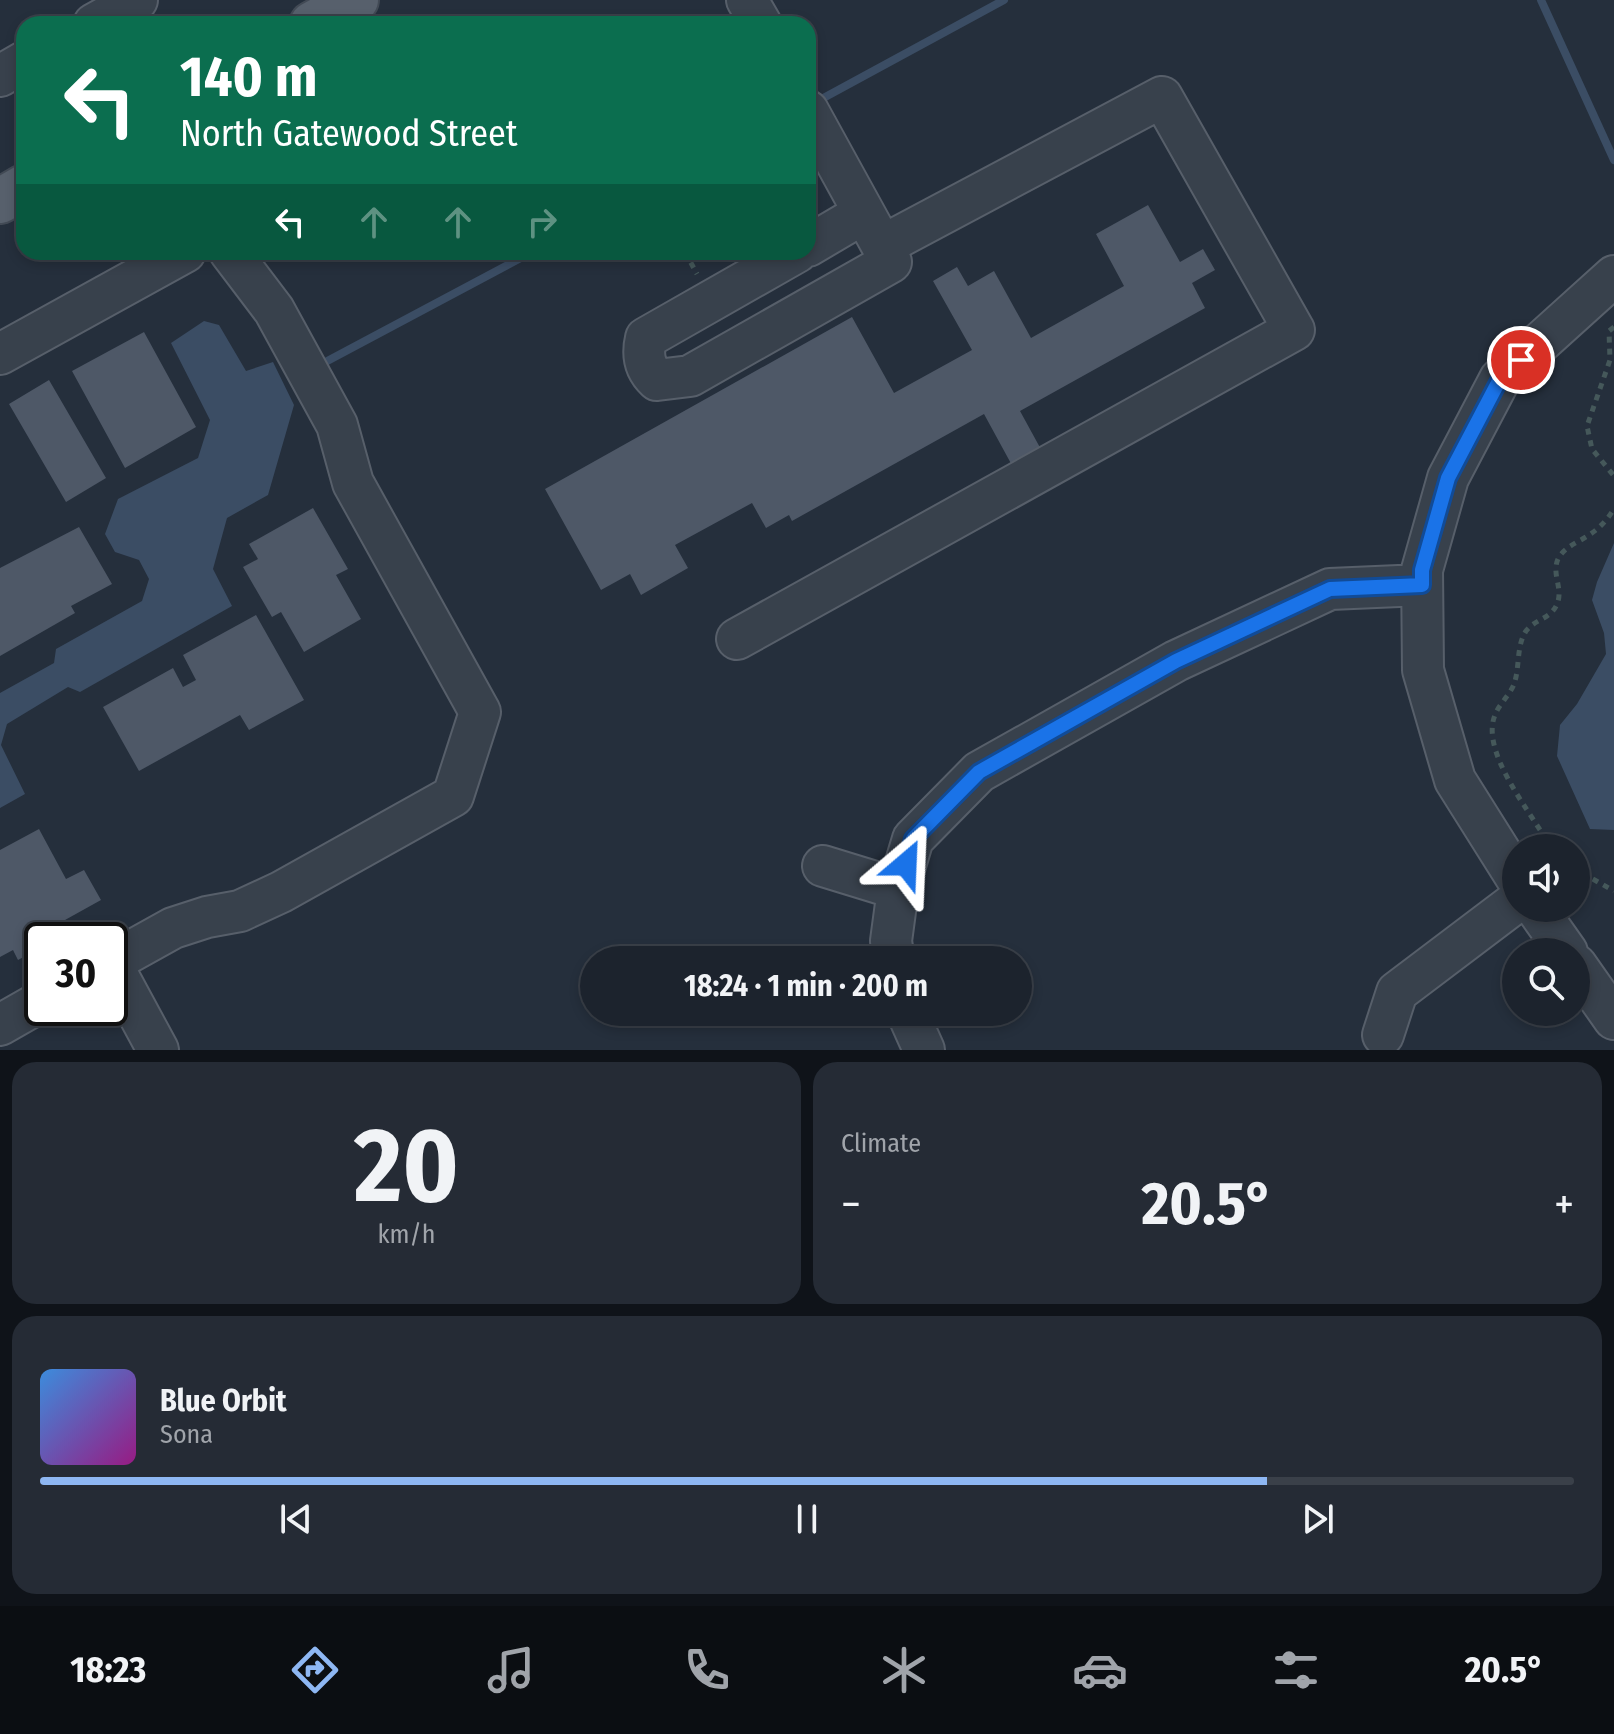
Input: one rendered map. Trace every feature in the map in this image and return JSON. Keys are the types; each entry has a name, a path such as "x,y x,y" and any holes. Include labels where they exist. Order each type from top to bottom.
{"main road":[{"path":"327,16 356,0"}],"street":[{"path":"108,16 137,0"},
{"path":"737,639 1294,330 1162,97 873,230 816,244"},
{"path":"783,260 646,338 642,352 647,371 657,380 690,376 891,262 816,126"},
{"path":"0,354 170,260"},
{"path":"128,953 173,928 240,911 281,892 453,796 480,712 353,483 337,425 274,310 236,260"},
{"path":"1502,855 1455,780 1423,670 1422,570 1448,478 1500,379 1614,276"},
{"path":"892,946 898,889 913,839 979,772 1176,661 1330,589 1422,585"},
{"path":"823,866 898,889"},
{"path":"1383,1035 1397,992 1502,913"},
{"path":"1590,985 1614,1019"},
{"path":"128,996 158,1050"},
{"path":"0,1025 24,1011"},
{"path":"913,1026 924,1050"}],"path":[{"path":"1612,329 1610,360 1587,426 1592,449 1614,476"},
{"path":"1543,834 1503,771 1495,752 1494,717 1512,689 1522,641 1528,628 1551,615 1559,601 1555,575 1559,558 1569,546 1604,523 1614,509"},
{"path":"1590,877 1614,891"}],"water":[{"path":"204,321 219,325 246,371 273,362 294,405 268,495 227,518 213,569 232,606 80,692 68,687 7,724 1,745 25,794 0,808 0,693 54,663 56,649 142,601 149,579 139,560 115,552 105,534 118,499 198,458 210,420 171,343"},
{"path":"1614,543 1614,830 1590,829 1557,756 1560,725 1577,704 1606,654 1604,633 1592,600"}],"building":[{"path":"1148,205 1180,262 1203,249 1215,270 1192,283 1205,308 1020,411 1043,453 1014,469 984,414 792,521 789,515 766,528 752,503 675,545 688,568 641,595 630,574 601,590 545,489 852,317 894,393 972,350 933,281 957,267 968,286 994,271 1031,338 1124,286 1096,234"},
{"path":"144,332 196,427 125,468 72,371"},
{"path":"49,380 106,478 66,502 9,404"},
{"path":"313,508 348,569 336,575 361,619 304,652 281,612 272,617 243,567 258,559 249,544"},
{"path":"79,527 112,584 71,606 75,613 0,656 0,568"},
{"path":"256,615 304,700 249,730 240,715 139,771 103,707 173,668 183,687 196,680 183,655"},
{"path":"39,829 66,879 84,870 101,900 61,922 24,922 24,957 18,960 13,950 0,957 0,850"}],"waterway":[{"path":"816,102 1004,0"},
{"path":"1541,0 1614,160"},
{"path":"316,367 517,260"}],"route":[{"path":"906,864 913,839 979,772 1176,661 1330,589 1422,585 1422,570 1448,478 1500,379 1521,360"}]}
